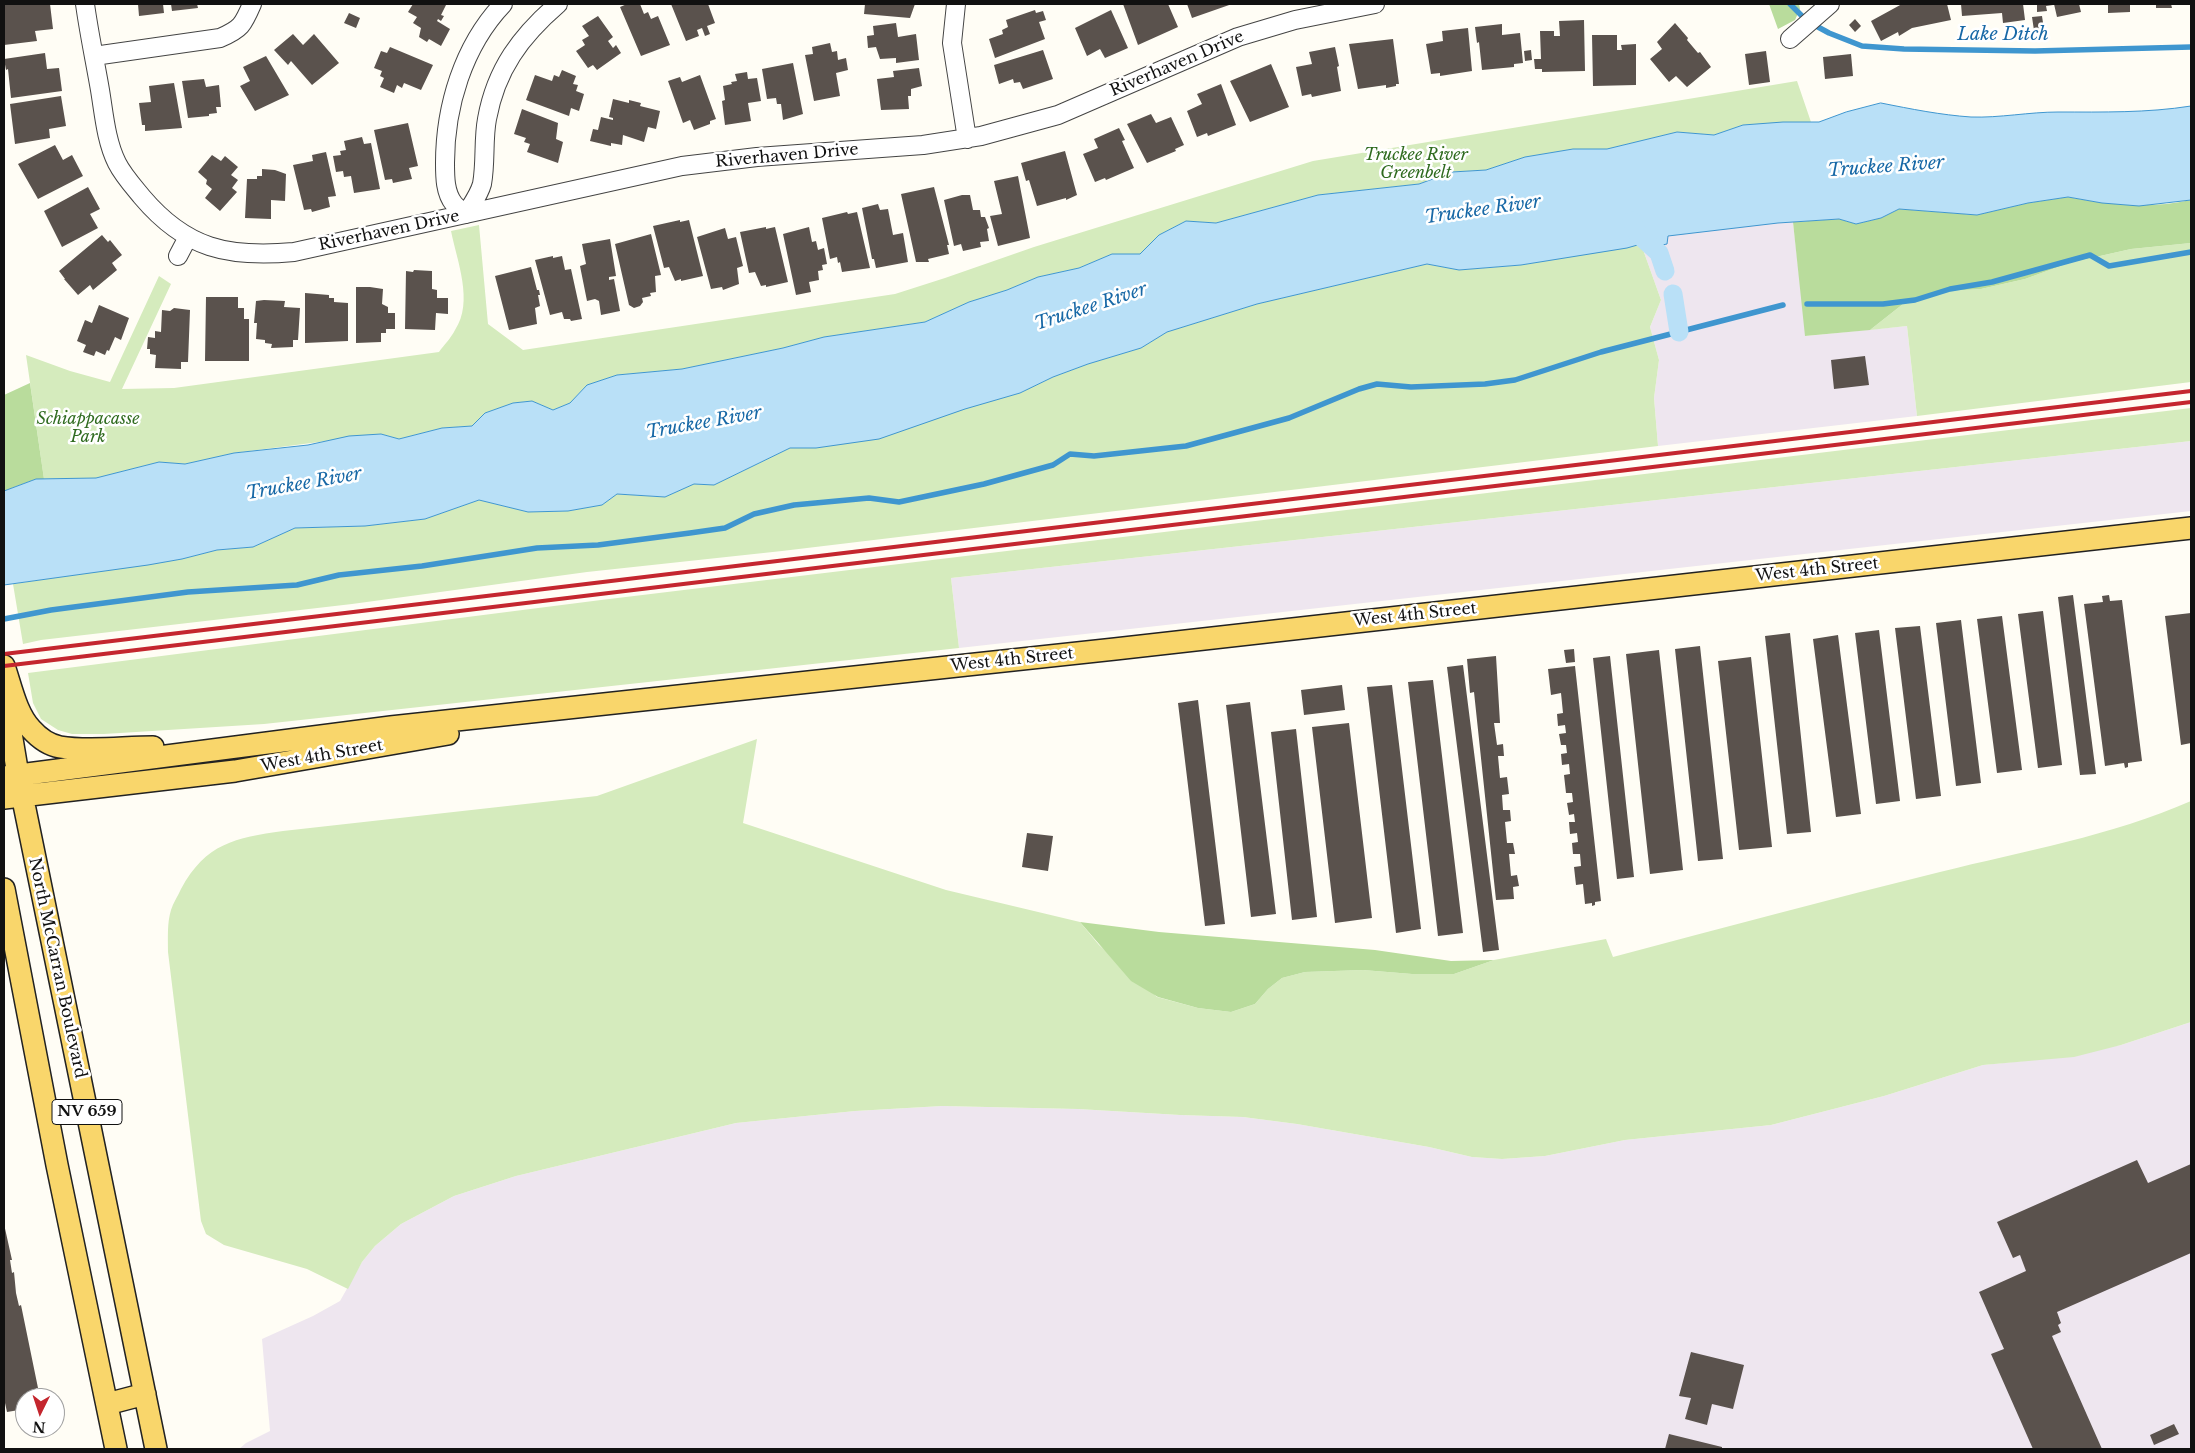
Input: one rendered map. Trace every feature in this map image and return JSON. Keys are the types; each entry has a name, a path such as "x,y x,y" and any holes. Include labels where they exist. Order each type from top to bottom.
{"main road":[{"name":"West 4th Street","path":"12,786 207,751 391,728 2191,528"},
{"path":"4,666 16,702 20,729 46,742 59,747 158,747 207,751"},
{"name":"North McCarran Boulevard","path":"4,691 20,729 12,786 156,1449"},
{"name":"West 4th Street","path":"12,786 235,771 638,702"},
{"name":"NV 659","path":"4,889 57,1165 116,1449"},
{"path":"107,1404 145,1394"}],"street":[{"name":"Riverhaven Drive","path":"85,4 108,140 117,164 150,207 168,224 188,237 212,248 260,255 294,252 682,166 757,157 923,145 967,139 1019,127 1058,114 1247,34 1330,11 1375,4"},
{"path":"94,56 220,38 235,32 244,22 252,4"},
{"path":"503,4 478,36 460,74 450,109 445,147 445,181 453,203 466,214 482,184 487,119 492,97 502,71 513,50 536,23 558,4"},
{"path":"956,4 952,43 967,139"},
{"path":"1790,39 1830,4"},
{"path":"178,256 188,237"}],"shaded area":[{"path":"1793,222 1806,336 1907,326 1917,416 1658,446 1654,398 1659,360 1650,327 1661,300 1641,244 1647,239 1673,235 1749,225"},
{"path":"2191,441 2191,511 959,648 951,578"},
{"path":"2191,1022 2191,1449 239,1449 246,1443 270,1431 262,1339 313,1316 340,1301 362,1262 375,1246 401,1224 454,1196 516,1176 736,1123 855,1111 942,1106 1078,1109 1243,1117 1297,1124 1429,1147 1472,1157 1502,1159 1545,1156 1625,1140 1771,1125 1884,1096 1983,1065 2024,1061 2121,1045"}],"green space":[{"path":"1769,4 1799,4 1800,9 1795,20 1778,29"},
{"name":"Schiappacasse Park","path":"1797,81 1811,122 1743,125 1714,135 1677,132 1607,149 1573,149 1525,157 1486,170 1452,172 1419,184 1318,195 1216,223 1186,221 1159,235 1140,254 1112,254 1079,268 1038,277 1007,290 969,302 925,322 824,337 783,348 682,369 617,375 587,385 570,403 553,410 532,401 513,403 485,413 472,426 442,428 399,439 381,434 234,453 185,464 159,462 96,478 44,479 26,355 70,371 110,382 159,276 171,284 122,389 174,388 439,352 461,319 463,307 464,294 460,268 451,231 479,225 488,324 523,350 895,294 1034,247 1313,161"},
{"path":"2068,197 2130,205 2176,203 2191,200 2191,243 2131,249 2069,263 2025,279 1981,289 1947,291 1903,304 1870,330 1805,336 1793,222 1839,219 1856,224 1881,218 1899,209 1977,215 2028,203"},
{"path":"2191,243 2191,382 1917,416 1907,326 1870,330 1903,304 1947,291 1981,289 2025,279 2069,263 2131,249"},
{"path":"1641,244 1661,300 1650,327 1659,360 1654,398 1658,446 782,551 587,572 352,604 41,640 23,644 13,584 182,559 217,550 253,547 295,528 365,526 425,519 479,500 528,512 568,511 602,505 617,494 665,497 694,484 714,485 790,448 816,448 847,442 1020,393 1053,377 1141,348 1167,332 1257,304 1427,264 1459,270 1521,265"},
{"path":"30,383 44,479 36,479 4,491 4,395"},
{"path":"2191,408 2191,441 951,578 959,648 264,724 104,734 72,734 58,730 41,719 33,703 28,673 601,600"},
{"path":"757,739 743,823 946,890 1080,922 1099,945 1157,997 1198,1008 1231,1012 1255,1004 1268,989 1282,978 1305,972 1363,970 1412,974 1454,974 1494,960 1606,939 1613,957 1940,872 2067,842 2130,824 2191,801 2191,1022 2121,1045 2074,1057 1983,1065 1884,1096 1771,1125 1625,1140 1545,1156 1502,1159 1472,1157 1429,1147 1297,1124 1243,1117 1078,1109 942,1106 855,1111 736,1123 516,1176 454,1196 401,1224 375,1246 362,1262 348,1289 307,1269 224,1245 206,1234 201,1221 168,952 168,925 172,907 181,889 201,862 212,852 236,840 283,831 597,796"},
{"path":"1080,922 1159,932 1375,950 1451,961 1494,960 1454,974 1412,974 1363,970 1305,972 1282,978 1268,989 1255,1004 1231,1012 1198,1008 1158,997 1131,981"}],"water":[{"name":"Truckee River","path":"1881,103 1971,117 2047,112 2141,111 2191,106 2191,200 2139,206 2102,203 2068,197 2028,203 1977,215 1899,209 1881,218 1856,224 1839,219 1778,223 1668,236 1667,244 1657,246 1648,240 1627,248 1521,265 1459,270 1427,264 1257,304 1167,332 1141,348 1053,377 1020,393 965,409 879,439 816,448 790,448 714,485 694,484 665,497 617,494 602,505 568,511 528,512 479,500 425,519 365,526 295,528 253,547 217,550 148,565 4,585 4,491 36,479 96,478 159,462 185,464 234,453 308,445 349,436 381,434 399,439 442,428 472,426 485,413 513,403 532,401 553,410 570,403 587,385 617,375 682,369 783,348 824,337 925,322 969,302 1007,290 1038,277 1079,268 1112,254 1140,254 1159,235 1186,221 1216,223 1318,195 1419,184 1452,172 1486,170 1525,157 1573,149 1607,149 1677,132 1714,135 1743,125 1819,122 1846,112"}],"building":[{"path":"50,4 53,29 35,31 37,41 4,45 4,5"},
{"path":"138,4 163,4 164,13 139,16"},
{"path":"171,4 197,4 198,8 172,11"},
{"path":"413,4 446,5 441,15 444,16 441,21 438,19 437,21 450,29 441,46 429,39 427,42 419,37 421,28 413,23 417,17 408,12"},
{"path":"627,4 640,4 644,14 648,12 651,19 658,16 670,45 641,56 620,7"},
{"path":"671,4 708,4 715,23 707,26 710,34 705,36 702,28 697,30 699,36 686,41"},
{"path":"865,4 915,4 910,18 864,14"},
{"path":"1123,4 1168,4 1178,27 1138,45"},
{"path":"1187,4 1232,4 1192,18"},
{"path":"1902,4 1947,4 1951,20 1912,28 1899,36 1898,32 1881,41 1871,21"},
{"path":"1961,4 2023,4 2025,20 2003,23 2002,13 1962,16"},
{"path":"2037,4 2053,5 2046,6 2047,11 2037,12"},
{"path":"2054,4 2079,4 2081,12 2057,17"},
{"path":"2108,4 2130,4 2130,12 2108,13"},
{"path":"2156,4 2171,4 2172,8 2156,8"},
{"path":"1035,10 1036,13 1043,11 1046,20 1039,22 1045,39 995,58 989,39 1003,34 1002,30 1008,27 1006,20"},
{"path":"1111,10 1128,48 1105,58 1100,49 1087,56 1075,28"},
{"path":"349,13 360,18 356,28 344,23"},
{"path":"598,16 613,37 608,41 613,48 616,45 621,53 597,70 593,65 588,68 576,51 585,45 582,40 589,36 582,26"},
{"path":"2042,16 2045,36 2035,37 2032,17"},
{"path":"1855,19 1861,26 1855,32 1849,25"},
{"path":"1584,20 1585,71 1542,72 1542,69 1535,69 1534,59 1541,59 1540,31 1554,31 1554,36 1560,36 1559,21"},
{"path":"896,23 898,37 916,34 919,60 896,63 896,58 880,59 876,47 868,48 867,36 874,35 873,26"},
{"path":"1675,23 1711,67 1687,87 1676,76 1669,82 1650,59 1662,49 1657,42"},
{"path":"1502,24 1502,35 1520,33 1523,63 1514,64 1514,67 1482,70 1479,42 1477,43 1475,27"},
{"path":"1468,28 1472,71 1440,76 1440,73 1431,74 1426,44 1443,41 1442,31"},
{"path":"293,34 303,45 314,34 339,63 312,85 291,61 288,65 274,50"},
{"path":"1592,35 1617,35 1617,50 1622,50 1621,45 1636,44 1636,85 1593,86"},
{"path":"1393,39 1399,84 1386,88 1386,85 1358,89 1349,44"},
{"path":"830,43 832,52 837,51 838,60 846,58 848,70 836,73 840,96 814,101 805,55 813,54 812,47"},
{"path":"390,47 433,65 421,90 404,83 402,88 397,85 394,93 380,87 384,78 380,76 382,71 374,68 381,51 387,53"},
{"path":"1335,47 1341,91 1312,97 1311,94 1302,96 1296,67 1312,64 1309,52"},
{"path":"1043,50 1053,79 1023,89 1020,82 1014,83 1013,79 999,84 994,65"},
{"path":"1531,50 1532,60 1525,61 1524,51"},
{"path":"1766,51 1770,82 1749,85 1745,54"},
{"path":"45,53 47,69 59,68 62,91 11,98 8,69 6,70 4,59"},
{"path":"1851,54 1853,76 1825,79 1823,57"},
{"path":"266,56 289,95 255,111 240,86 250,81 243,67"},
{"path":"793,63 803,114 783,120 781,104 777,104 776,98 767,99 762,69"},
{"path":"1271,64 1289,107 1250,122 1230,81"},
{"path":"919,68 922,86 911,89 911,96 908,96 909,109 881,110 877,79 894,77 893,71"},
{"path":"562,70 576,76 573,84 578,85 576,91 584,94 579,111 571,108 569,116 526,100 535,75 552,81 554,75 559,77"},
{"path":"747,72 748,79 757,78 761,101 748,103 751,121 725,125 722,101 725,100 723,86 737,81 735,74"},
{"path":"700,75 716,119 710,121 710,124 694,130 690,120 683,123 668,81 680,77 682,82"},
{"path":"204,79 206,87 219,85 221,107 216,107 217,113 209,114 209,116 188,118 182,81"},
{"path":"174,83 182,128 145,131 145,125 142,125 139,103 151,102 149,86"},
{"path":"1221,84 1236,125 1208,136 1207,133 1197,137 1187,111 1202,104 1197,94"},
{"path":"61,96 66,126 49,129 50,138 15,144 10,104"},
{"path":"613,99 629,103 629,100 641,103 640,106 660,111 656,129 648,127 644,142 623,135 622,145 611,143 611,146 590,141 593,129 598,130 601,117 613,120 613,118 609,117"},
{"path":"522,109 558,123 556,139 563,142 558,163 527,152 530,144 524,142 526,138 514,134"},
{"path":"1151,114 1156,123 1171,117 1184,145 1175,149 1176,151 1147,163 1127,124"},
{"path":"408,123 418,166 409,168 412,179 393,183 392,179 385,180 374,130"},
{"path":"1119,128 1125,140 1122,141 1134,168 1106,180 1105,178 1095,182 1083,154 1098,148 1094,139"},
{"path":"362,137 364,144 371,143 380,189 354,193 351,176 344,177 343,171 336,172 333,156 341,155 340,151 346,150 344,141"},
{"path":"55,145 63,160 72,155 83,176 38,199 18,164"},
{"path":"1065,151 1077,195 1066,200 1066,198 1037,206 1029,180 1026,181 1021,163"},
{"path":"326,152 336,196 328,197 330,207 312,212 311,209 304,210 293,165 313,161 312,155"},
{"path":"212,155 221,161 225,156 238,167 231,175 238,180 232,188 237,192 220,211 205,198 212,189 206,184 207,180 198,172"},
{"path":"262,169 275,170 286,174 285,201 271,200 271,219 245,218 247,179 257,179 257,176 262,176"},
{"path":"1018,176 1030,238 998,246 990,216 1002,214 994,181"},
{"path":"88,187 100,209 90,214 98,228 62,247 44,211"},
{"path":"934,187 949,245 947,245 949,254 928,259 929,262 916,262 901,194"},
{"path":"962,195 970,195 973,210 980,210 981,217 985,217 989,228 987,229 989,241 980,242 981,247 963,251 961,244 954,246 944,200"},
{"path":"878,204 880,210 888,209 893,235 903,233 908,262 876,268 874,259 872,259 862,208"},
{"path":"847,212 848,214 857,212 870,268 842,272 837,257 830,259 822,218"},
{"path":"680,220 680,222 689,220 703,276 675,281 669,267 664,268 653,226"},
{"path":"766,227 766,229 775,227 788,282 766,287 766,285 761,286 755,272 749,273 740,232"},
{"path":"809,227 812,242 816,241 818,250 824,248 827,264 822,265 823,270 818,271 819,280 809,282 811,292 796,295 783,234"},
{"path":"725,228 728,239 736,237 743,266 737,268 739,284 723,290 722,287 711,289 697,237"},
{"path":"651,234 661,275 655,276 656,292 650,293 651,296 642,298 643,302 640,306 634,308 629,305 615,244"},
{"path":"102,235 108,242 110,240 122,255 112,263 117,270 93,290 90,285 78,295 59,271"},
{"path":"610,239 616,276 609,277 609,280 614,279 620,311 601,315 599,301 595,299 587,301 580,266 586,264 582,244"},
{"path":"553,256 553,258 562,256 565,270 571,269 582,319 571,321 570,319 564,319 562,312 550,315 535,260"},
{"path":"531,267 540,295 538,295 540,306 535,308 537,324 509,330 495,276"},
{"path":"414,270 432,271 432,289 437,290 437,298 448,298 448,314 436,313 435,330 405,329 406,271 413,272"},
{"path":"356,287 383,289 382,304 388,307 388,313 395,313 395,329 386,329 386,333 381,333 381,342 356,343"},
{"path":"305,293 329,295 329,298 334,298 334,302 348,303 348,341 305,343"},
{"path":"206,297 238,297 238,308 244,308 244,319 249,319 249,361 205,361"},
{"path":"256,301 285,301 284,307 300,308 298,340 293,340 293,347 271,348 272,344 265,343 265,340 256,339 257,323 254,323"},
{"path":"99,305 129,318 121,340 115,337 109,351 107,350 105,355 96,351 94,356 83,352 86,345 77,341 85,320 92,323"},
{"path":"174,308 190,310 188,362 181,362 181,369 155,368 156,355 150,354 150,349 147,349 148,337 155,338 155,331 161,332 162,310 170,311"},
{"path":"1865,356 1869,385 1834,389 1831,360"},
{"path":"2073,595 2096,774 2080,775 2058,597"},
{"path":"2109,595 2110,601 2122,600 2142,761 2128,763 2128,767 2125,768 2124,763 2105,766 2084,604 2103,602 2102,596"},
{"path":"2043,611 2062,765 2038,768 2018,614"},
{"path":"2191,613 2191,743 2181,745 2165,616"},
{"path":"2002,616 2022,770 1997,773 1977,619"},
{"path":"1961,620 1981,783 1956,786 1936,623"},
{"path":"1920,626 1941,796 1916,799 1895,628"},
{"path":"1879,630 1900,801 1876,804 1855,633"},
{"path":"1790,633 1811,832 1787,834 1765,636"},
{"path":"1838,635 1861,814 1836,817 1813,639"},
{"path":"1700,646 1723,859 1698,861 1675,649"},
{"path":"1574,649 1575,662 1566,663 1564,650"},
{"path":"1659,650 1683,870 1650,874 1626,654"},
{"path":"1496,656 1500,723 1494,723 1497,745 1503,744 1504,756 1498,756 1500,778 1507,777 1509,794 1502,795 1503,810 1510,810 1511,821 1505,822 1507,843 1513,843 1515,854 1509,854 1511,876 1517,875 1519,886 1513,887 1514,899 1496,900 1474,692 1470,693 1467,659"},
{"path":"1610,656 1634,877 1617,879 1593,658"},
{"path":"1751,657 1772,847 1739,850 1718,661"},
{"path":"1463,665 1499,950 1483,952 1447,667"},
{"path":"1575,666 1601,901 1595,902 1595,905 1592,906 1592,903 1585,904 1583,884 1576,885 1574,867 1581,866 1580,854 1573,854 1572,843 1578,842 1577,833 1570,834 1569,822 1575,822 1574,814 1569,815 1567,803 1573,802 1572,793 1566,793 1564,775 1570,774 1569,764 1562,765 1561,754 1567,753 1566,745 1561,745 1559,734 1566,733 1565,725 1558,726 1557,714 1563,713 1561,693 1551,695 1548,669"},
{"path":"1433,680 1463,933 1438,936 1408,682"},
{"path":"1342,685 1345,710 1304,715 1301,690"},
{"path":"1392,685 1421,929 1396,933 1367,687"},
{"path":"1198,700 1225,924 1205,926 1178,703"},
{"path":"1250,702 1276,914 1251,917 1226,705"},
{"path":"1349,723 1372,918 1335,923 1312,727"},
{"path":"1296,729 1317,917 1292,920 1271,732"},
{"path":"1027,833 1053,836 1048,871 1022,867"},
{"path":"2137,1160 2148,1183 2191,1164 2191,1253 2057,1312 2061,1323 2058,1325 2061,1332 2052,1336 2102,1449 2033,1449 1991,1354 2004,1349 1979,1292 2026,1271 2020,1255 2013,1258 1997,1222"},
{"path":"4,1224 12,1260 10,1260 12,1273 14,1272 16,1293 19,1306 21,1305 38,1388 15,1388 15,1411 7,1412 4,1403"},
{"path":"1691,1352 1744,1365 1733,1409 1712,1404 1707,1425 1685,1419 1691,1398 1679,1396"},
{"path":"2174,1424 2179,1434 2154,1445 2150,1435"},
{"path":"1669,1434 1722,1447 1722,1449 1665,1449"}],"waterway":[{"name":"Lake Ditch","path":"1790,4 1804,18"},
{"name":"Lake Ditch","path":"1818,27 1862,46 1904,49 2035,51 2191,47"},
{"path":"1632,221 1637,233 1659,253 1665,271"},
{"path":"1807,304 1883,304 1915,300 1950,289 1992,282 2090,255 2109,266 2191,252"},
{"path":"1673,294 1679,332"},
{"path":"4,619 51,610 188,592 297,585 339,575 422,566 537,548 598,545 725,528 754,514 794,505 869,498 899,502 984,484 1053,465 1070,454 1094,456 1186,446 1289,418 1359,389 1377,384 1411,387 1485,384 1515,380 1601,352 1783,305"}],"railway":[{"path":"4,654 2191,391"},
{"path":"4,666 2191,402"}],"park label":[{"name":"Truckee River Greenbelt","path":"1416,164"}]}
